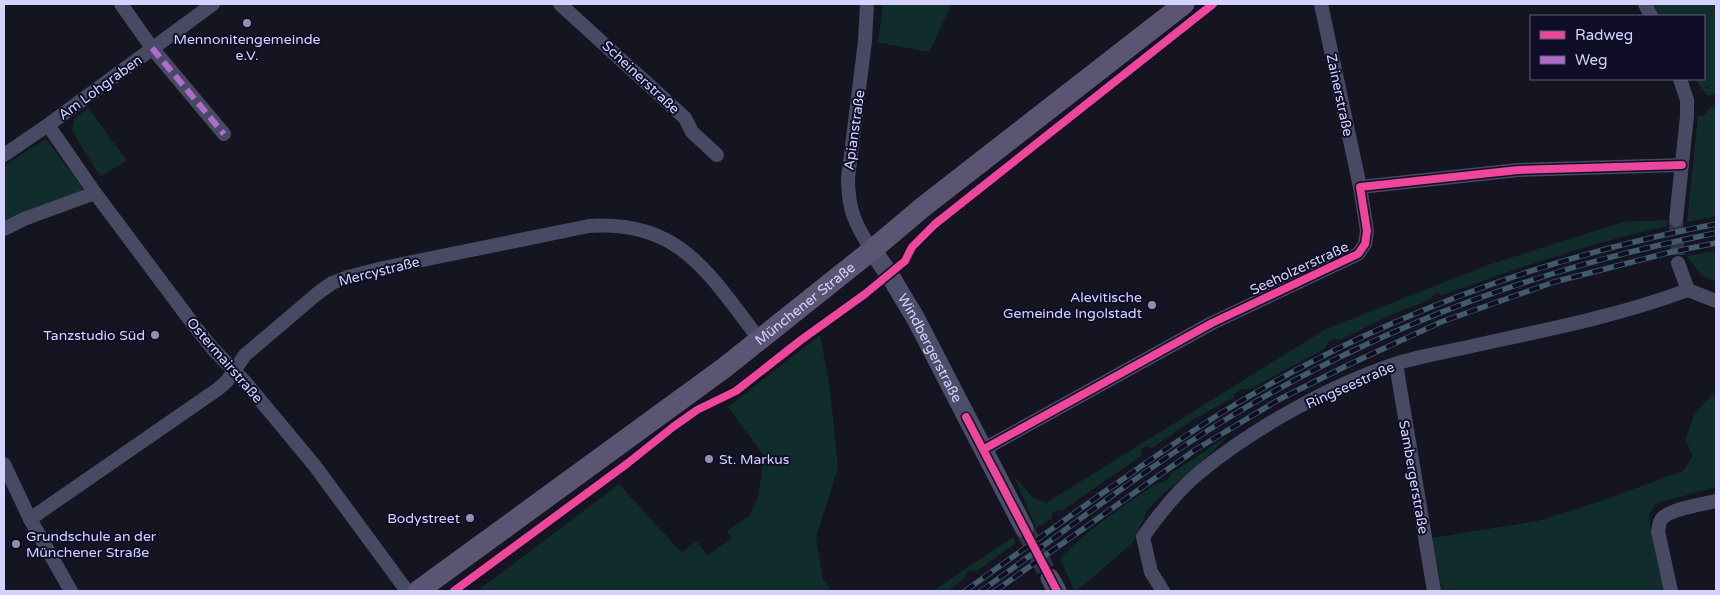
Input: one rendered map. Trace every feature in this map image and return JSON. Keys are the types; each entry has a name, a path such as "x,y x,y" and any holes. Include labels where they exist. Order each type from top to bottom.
{"main road":[{"name":"Münchener Straße","path":"418,591 724,368 923,207 1184,4"}],"street":[{"path":"121,4 152,48 213,4"},
{"name":"Scheinerstraße","path":"560,4 684,118 692,132 717,154"},
{"name":"Apianstraße","path":"867,4 864,49 848,178 848,197 852,215 872,250"},
{"name":"Zainerstraße","path":"1321,4 1360,187"},
{"name":"Am Lohgraben","path":"4,155 152,48 224,134"},
{"path":"1676,220 1687,100 1680,80"},
{"name":"Ostermairstraße","path":"48,125 95,193 203,338 272,413 315,466 407,591"},
{"path":"1360,187 1518,170 1682,165"},
{"name":"Seeholzerstraße","path":"984,449 1203,327 1358,254 1365,244 1367,231 1360,187"},
{"path":"4,229 24,219 95,193"},
{"name":"Mercystraße","path":"30,518 218,389 227,381 245,355 332,283 383,268 572,229 618,225 642,229 659,235 675,244 690,256 707,272 760,340"},
{"name":"Windbergerstraße","path":"872,250 916,319 1024,528"},
{"path":"1678,263 1688,290 1716,301"},
{"name":"Ringseestraße","path":"1163,591 1151,572 1143,537 1169,502 1199,472 1287,413 1359,378 1396,364 1622,312 1688,290"},
{"name":"Sambergerstraße","path":"1396,364 1434,591"},
{"path":"5,469 71,591"},
{"path":"1671,591 1658,531 1659,521 1665,515 1679,510 1716,501"}],"green space":[{"path":"883,4 952,4 929,52 878,42"},
{"path":"1649,4 1716,4 1716,95 1707,95 1696,80 1705,80 1705,15 1654,15"},
{"path":"1710,107 1716,107 1716,216 1687,222 1698,116 1704,116"},
{"path":"88,108 127,161 100,176 72,130 74,119"},
{"path":"44,140 47,140 83,191 4,223 4,166"},
{"path":"1668,220 1667,226 1553,257 1442,295 1436,293 1430,300 1395,313 1340,340 1334,339 1327,343 1326,348 1250,389 1239,390 1233,398 1196,418 1152,448 1146,446 1141,450 1141,456 1063,510 1057,510 1052,513 1052,518 1036,528 1014,476 1033,498 1046,503 1326,329 1485,266 1623,222"},
{"path":"1716,251 1716,282 1701,275 1687,256"},
{"path":"820,335 830,389 838,467 816,538 823,579 831,591 477,591 619,484 680,551 684,551 696,541 707,555 730,540 731,538 727,531 749,516 758,497 764,456 728,407"},
{"path":"1713,394 1716,400 1716,487 1656,503 1649,514 1651,533 1665,591 1442,591 1432,538 1538,521 1601,501 1683,471 1693,456 1685,439 1695,413"},
{"path":"1229,435 1208,456 1156,500 1147,511 1134,540 1129,546 1075,591 1060,559 1115,512 1154,485 1165,481 1172,473"},
{"path":"1013,537 1016,543 977,571 970,570 966,573 965,578 947,591 933,591"}],"tunnel":[{"path":"1676,220 1678,263"},
{"path":"1024,528 1050,578"}],"railway":[{"path":"965,591 1196,429 1283,377 1342,347 1402,319 1525,273 1588,254 1716,224"},
{"path":"981,591 1137,478 1201,435 1290,382 1348,353 1407,326 1527,282 1589,263 1716,233"},
{"path":"995,591 1195,450 1280,399 1348,365 1441,322 1554,282 1671,252 1716,243"}],"marked path":[{"path":"152,48 224,134"}],"cycle path":[{"path":"454,591 628,463 673,427 697,410 736,391 801,340 865,294 905,261 912,247 935,224 1213,4"},
{"path":"984,449 1212,323 1358,254 1365,244 1367,231 1360,187 1518,170 1682,165"},
{"path":"966,417 1057,591"}],"place":[{"name":"Mennonitengemeinde e.V.","path":"247,23"},
{"name":"Alevitische Gemeinde Ingolstadt","path":"1152,305"},
{"name":"Tanzstudio Süd","path":"155,335"},
{"name":"St. Markus","path":"709,459"},
{"name":"Bodystreet","path":"470,518"},
{"name":"Grundschule an der Münchener Straße","path":"16,544"}]}
